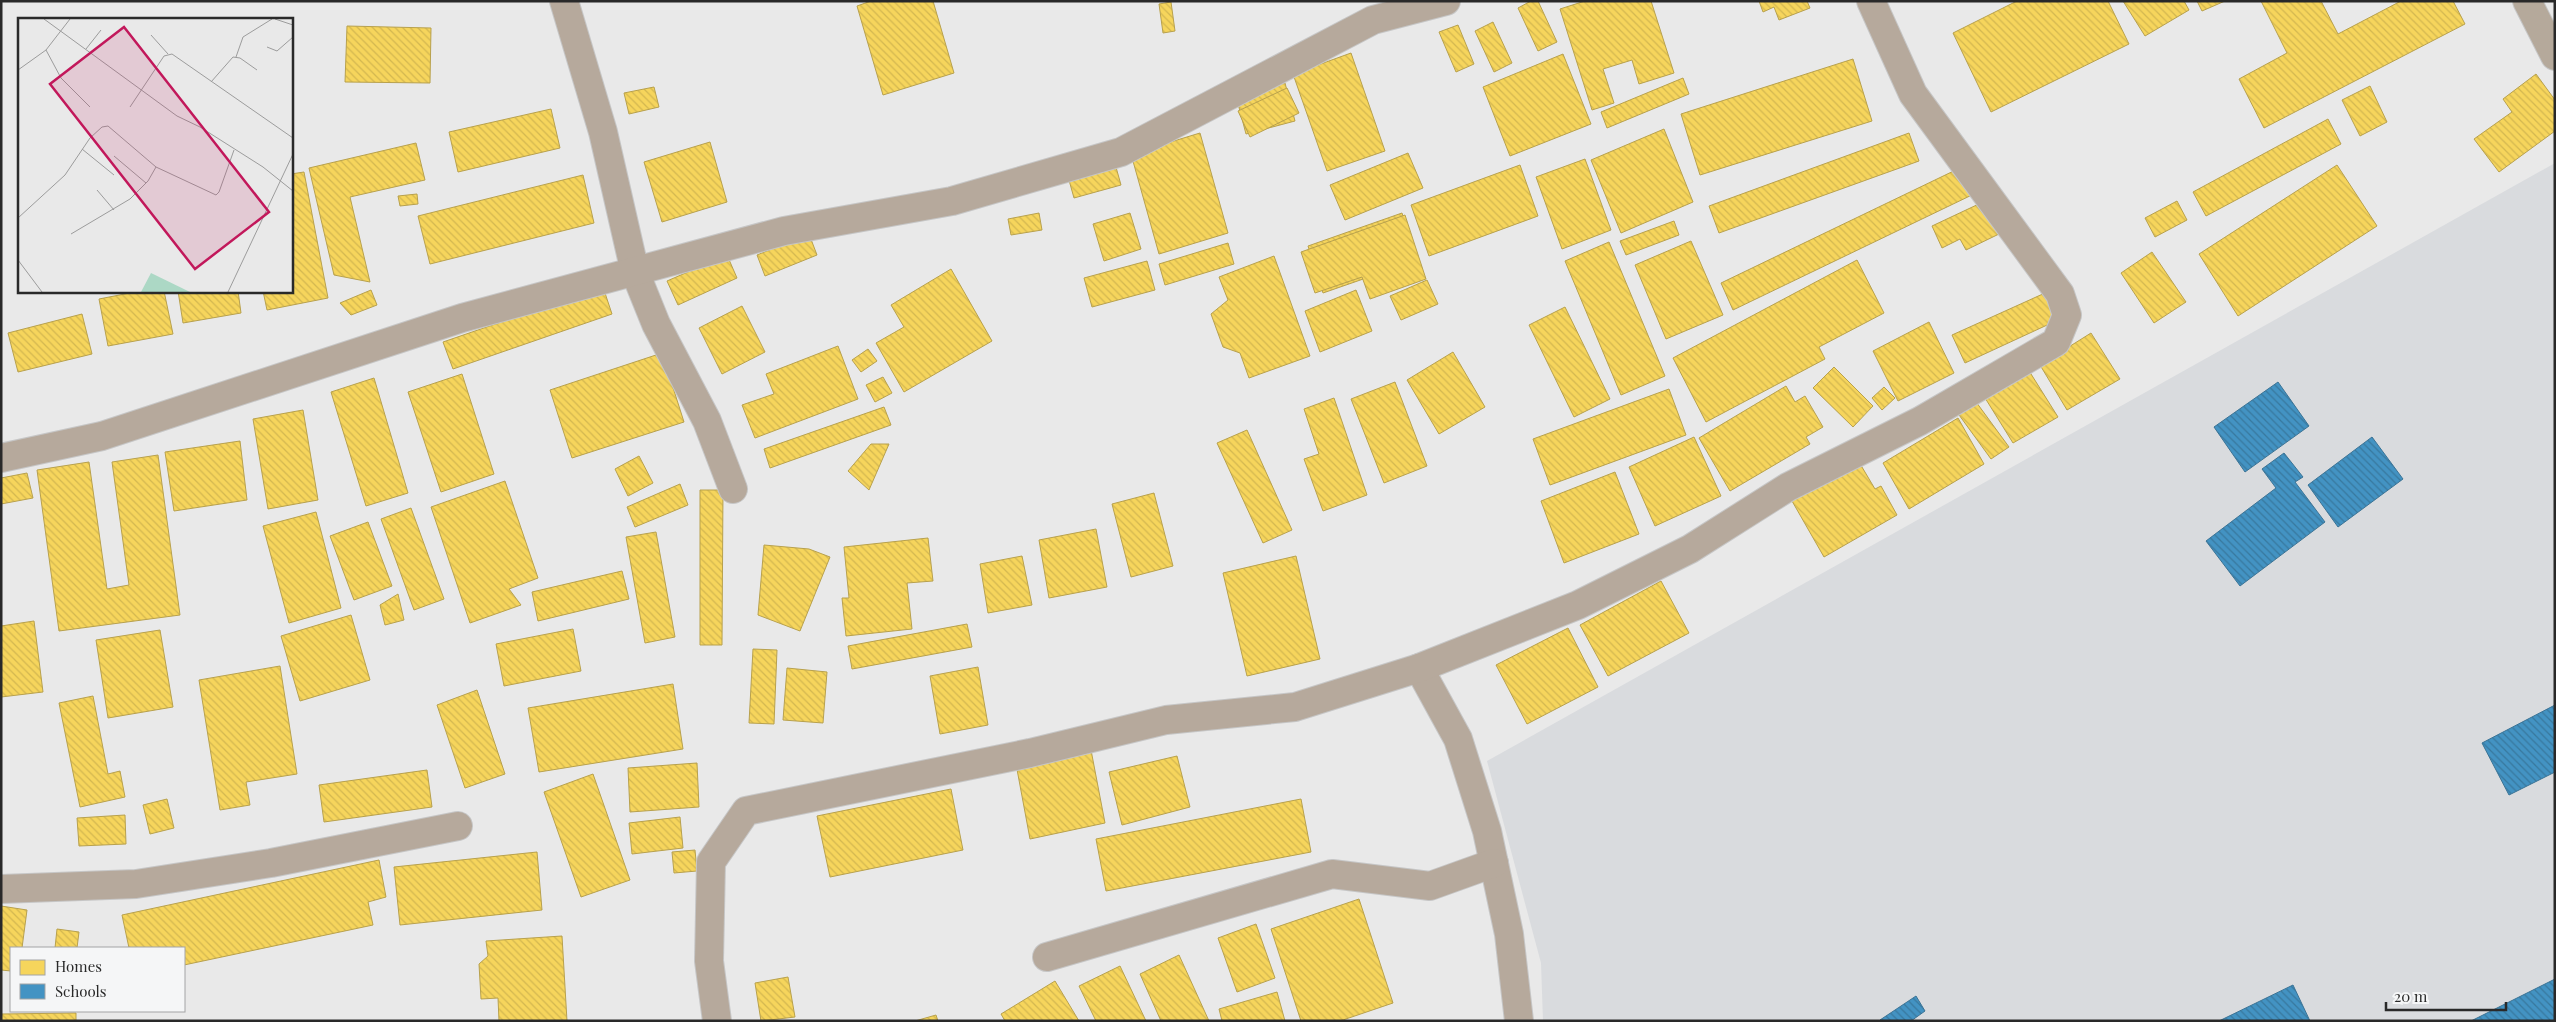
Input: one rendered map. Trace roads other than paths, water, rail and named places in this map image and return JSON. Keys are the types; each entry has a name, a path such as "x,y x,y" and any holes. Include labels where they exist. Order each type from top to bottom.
{"main road":[{"path":"2527,1 2555,56"}],"street":[{"path":"564,1 602,132 635,272 656,324 707,421 733,489"},
{"path":"1,458 102,436 462,318 784,231 952,201 1120,152 1373,20 1446,1"},
{"path":"717,1021 709,961 711,862 746,811 1030,753 1166,720 1295,707 1419,668 1578,605 1690,549 1788,487 1920,421 2056,342 2067,315 2060,294 1913,94 1871,1"},
{"path":"1419,668 1458,739 1487,832 1509,934 1519,1021"},
{"path":"1,888 136,884 270,863 458,826"},
{"path":"1046,957 1332,874 1430,886 1494,863"}]}
